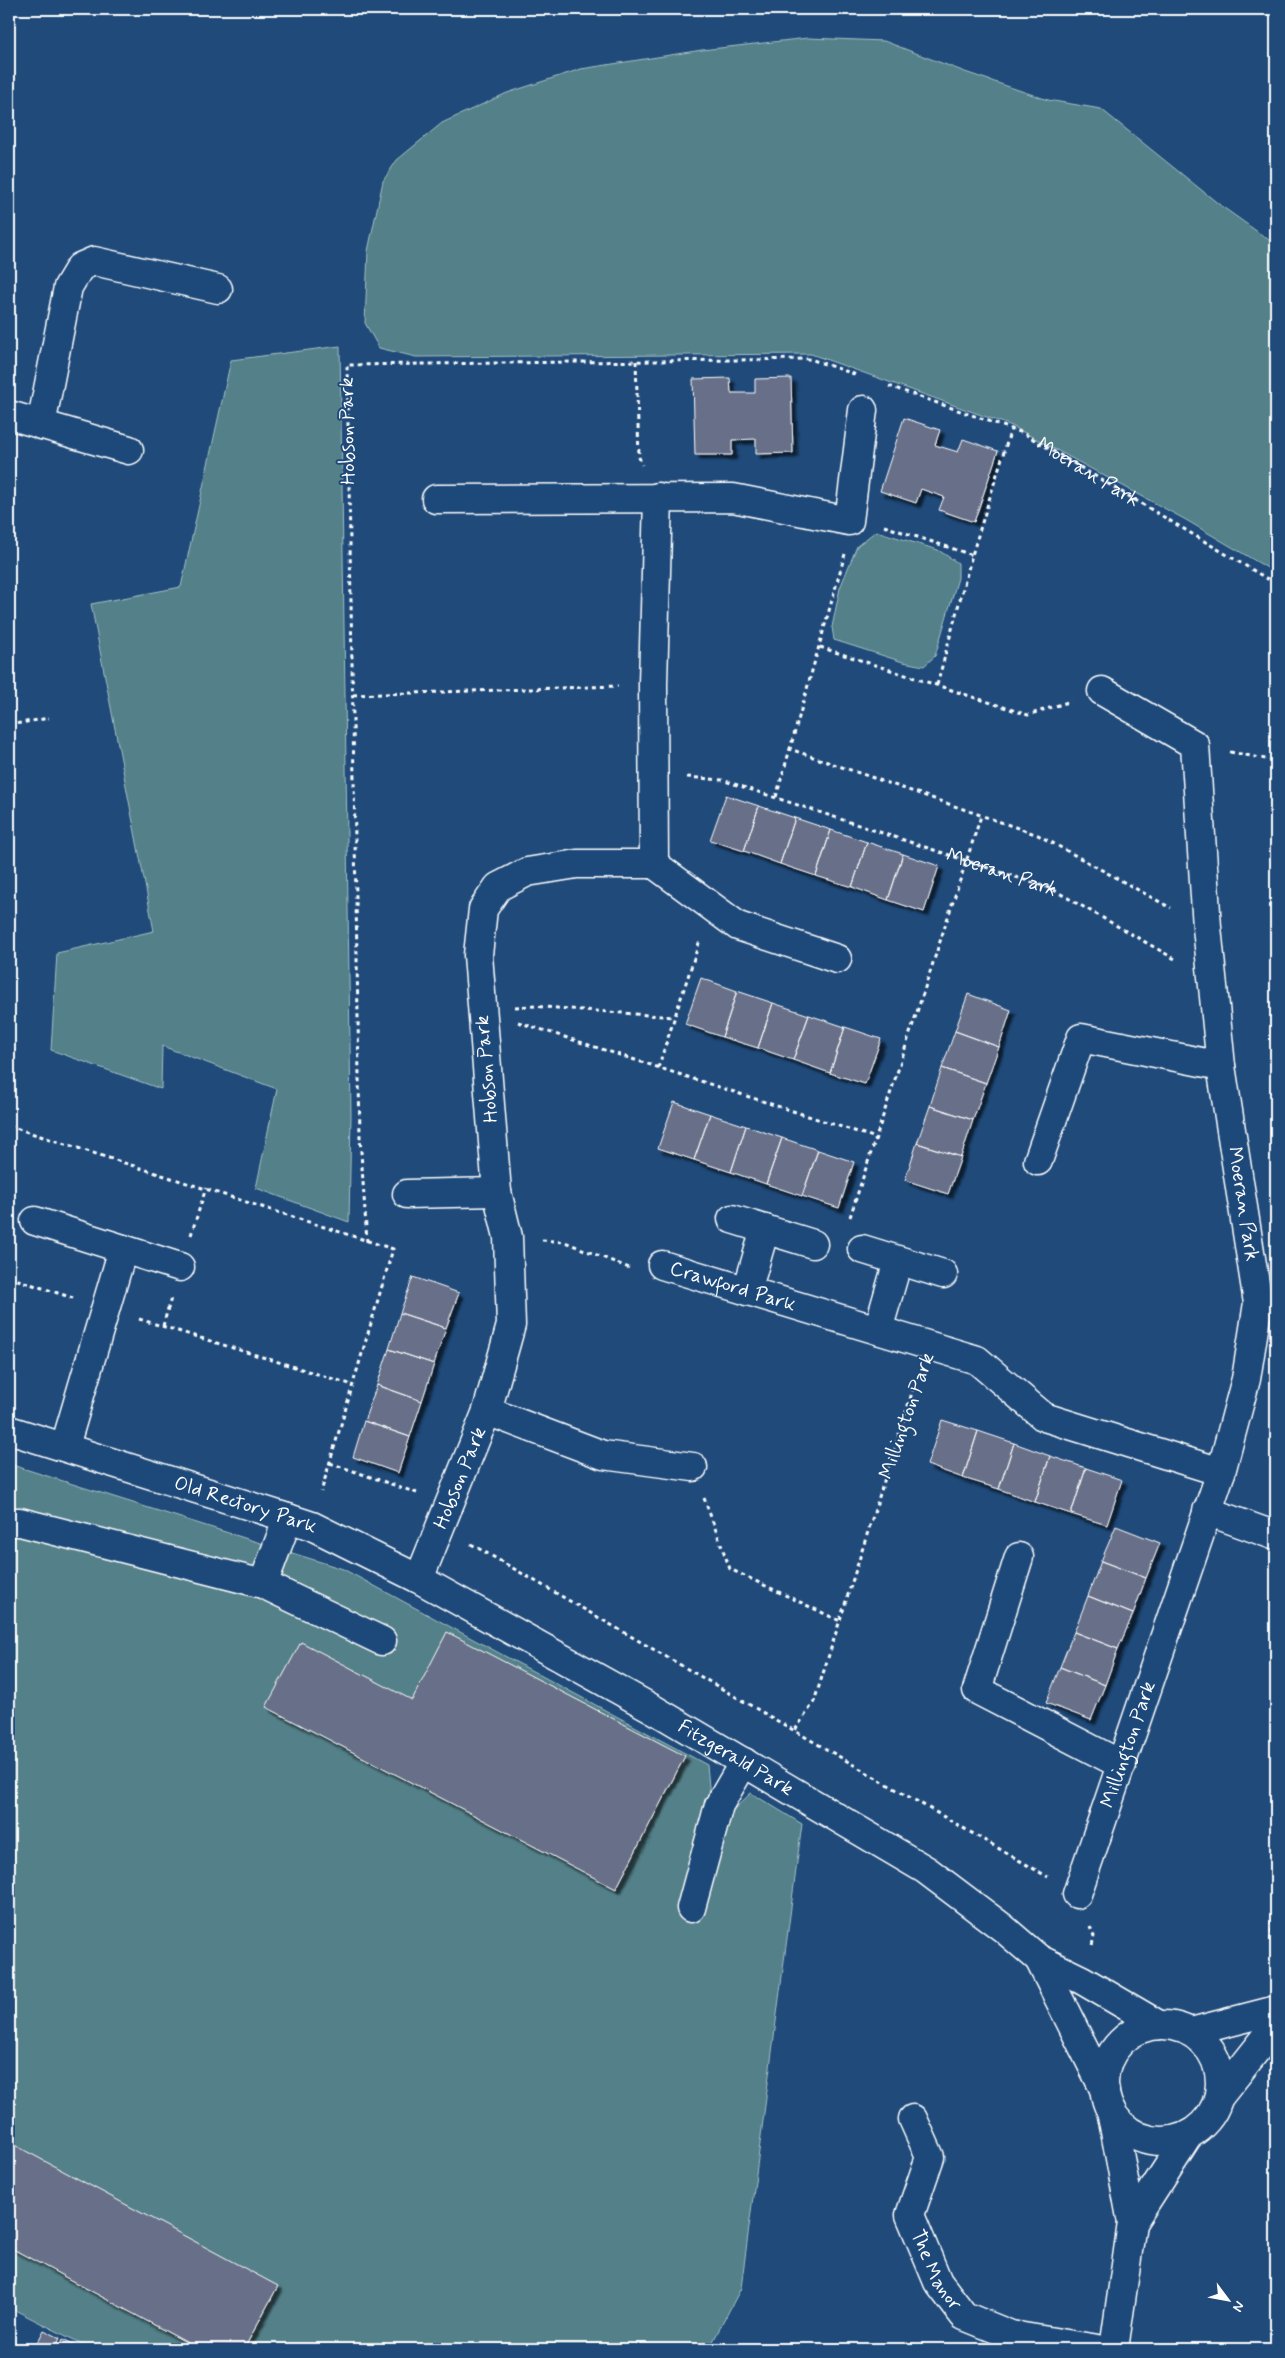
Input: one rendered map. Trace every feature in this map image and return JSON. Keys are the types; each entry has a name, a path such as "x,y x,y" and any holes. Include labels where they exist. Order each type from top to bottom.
{"street":[{"path":"41,425 68,287 80,267 94,261 218,289"},
{"path":"436,499 733,498 849,521 863,410"},
{"path":"9,416 128,450"},
{"path":"658,497 654,684 654,864 738,926 837,959"},
{"path":"1102,691 1195,745"},
{"name":"Moeran Park","path":"1195,745 1207,927 1221,1066 1258,1303 1246,1379 1221,1472 1207,1511"},
{"name":"Hobson Park","path":"419,1579 487,1411 511,1325 508,1236 498,1192 478,954 483,909 498,886 527,872 577,864 654,864"},
{"path":"1038,1161 1081,1038 1221,1066"},
{"path":"407,1194 498,1192"},
{"path":"732,1219 813,1244"},
{"path":"35,1221 180,1267"},
{"path":"747,1291 766,1229"},
{"path":"65,1446 123,1249"},
{"path":"862,1249 943,1274"},
{"path":"878,1330 898,1261"},
{"name":"Crawford Park","path":"662,1265 927,1345"},
{"name":"Millington Park","path":"927,1345 976,1360 1044,1417 1221,1472"},
{"path":"487,1411 603,1455 693,1467"},
{"name":"Old Rectory Park","path":"9,1430 65,1446 300,1522 419,1579"},
{"path":"1207,1511 1276,1536"},
{"name":"Millington Park","path":"1081,1886 1207,1511"},
{"path":"9,1522 20,1522 263,1584 382,1641"},
{"path":"263,1584 300,1522"},
{"path":"1019,1557 977,1690 1122,1765"},
{"name":"Fitzgerald Park","path":"419,1579 655,1710 926,1870 1003,1928 1039,1959 1082,1980 1158,2025"},
{"path":"691,1908 719,1804 744,1762"},
{"name":"Fitzgerald Park","path":"1039,1959 1108,2101"},
{"path":"1191,2032 1276,2010"},
{"path":"1114,2349 1132,2223 1108,2101 1105,2072 1112,2054 1125,2038 1142,2028 1158,2025 1176,2026 1191,2032 1206,2044 1216,2060 1220,2079 1219,2097 1213,2113 1188,2136 1132,2223"},
{"path":"1219,2097 1276,2025"},
{"path":"1108,2101 1121,2124 1136,2135 1152,2141 1170,2141 1188,2136"},
{"name":"The Manor","path":"913,2119 930,2157 910,2215 938,2282 964,2316 1011,2335 1098,2349"}],"path":[{"path":"637,427 636,361 810,359 865,378"},
{"name":"Hobson Park","path":"367,1242 360,1138 347,365 636,361"},
{"path":"883,384 1011,429"},
{"name":"Moeran Park","path":"937,685 972,554 1011,429 1023,433 1276,584"},
{"path":"776,797 820,647 848,542 849,521 873,522 972,554"},
{"path":"820,647 1028,715 1102,691"},
{"path":"353,695 654,684"},
{"path":"9,725 49,718"},
{"path":"1195,745 1276,761"},
{"path":"790,749 1038,835 1207,927"},
{"name":"Moeran Park","path":"654,775 722,780 1052,889 1213,982"},
{"path":"850,1219 981,816"},
{"path":"658,1068 711,906"},
{"path":"482,1010 531,1006 674,1017"},
{"path":"482,1010 876,1138"},
{"path":"9,1126 393,1249 330,1463 300,1522"},
{"name":"Crawford Park","path":"508,1236 564,1242 640,1272 662,1265"},
{"path":"9,1277 105,1309 353,1385"},
{"name":"Millington Park","path":"795,1730 814,1702 927,1345"},
{"path":"330,1463 446,1516 795,1730 1081,1886 1094,1936 1082,1980"},
{"path":"693,1467 730,1569 840,1621"},
{"path":"1276,1817 1271,1944 1276,1953"}],"green space":[{"path":"808,38 884,41 965,72 1048,100 1101,109 1220,205 1276,245 1276,573 1186,520 1012,426 811,354 416,357 379,348 365,323 368,251 383,181 397,160 442,123 507,93 581,69 702,50"},
{"path":"340,346 351,1116 349,1222 256,1188 277,1089 162,1046 161,1089 51,1050 57,953 154,931 91,604 181,587 231,360"},
{"path":"876,531 938,550 958,563 958,578 935,656 924,666 903,662 834,640 832,627 840,588 857,546"},
{"path":"9,1464 343,1569 707,1765 710,1797 731,1812 751,1793 802,1824 741,2288 709,2349 92,2349 9,2307"}],"building":[{"path":"730,378 731,393 755,393 755,379 791,378 793,453 756,454 756,439 732,440 732,455 695,455 693,379"},
{"path":"904,418 940,430 935,445 958,452 963,439 998,451 974,522 939,510 944,497 921,489 916,503 880,491"},
{"path":"726,795 759,806 744,851 710,840"},
{"path":"759,806 795,818 780,864 744,851"},
{"path":"795,818 831,830 816,876 780,864"},
{"path":"831,830 867,842 852,887 816,876"},
{"path":"867,842 903,854 888,900 852,887"},
{"path":"903,854 939,866 924,912 888,900"},
{"path":"701,978 737,991 722,1037 685,1024"},
{"path":"737,991 773,1003 758,1048 722,1037"},
{"path":"968,994 1011,1010 999,1047 955,1031"},
{"path":"773,1003 809,1015 793,1060 758,1048"},
{"path":"809,1015 845,1027 830,1073 793,1060"},
{"path":"845,1027 881,1039 865,1084 830,1073"},
{"path":"955,1031 999,1047 986,1083 942,1068"},
{"path":"942,1068 986,1083 973,1120 930,1106"},
{"path":"674,1102 710,1114 694,1160 658,1148"},
{"path":"930,1106 973,1120 961,1157 917,1143"},
{"path":"710,1114 746,1126 731,1172 694,1160"},
{"path":"746,1126 782,1138 766,1184 731,1172"},
{"path":"782,1138 818,1150 802,1196 766,1184"},
{"path":"917,1143 961,1157 948,1194 905,1180"},
{"path":"818,1150 854,1162 839,1208 802,1196"},
{"path":"413,1277 459,1293 446,1328 400,1313"},
{"path":"400,1313 446,1328 434,1364 389,1349"},
{"path":"389,1349 434,1364 422,1401 377,1385"},
{"path":"377,1385 422,1401 410,1437 364,1421"},
{"path":"942,1420 978,1431 963,1478 927,1465"},
{"path":"364,1421 410,1437 398,1473 353,1457"},
{"path":"978,1431 1014,1443 999,1489 963,1478"},
{"path":"1014,1443 1050,1456 1035,1502 999,1489"},
{"path":"1050,1456 1086,1468 1071,1514 1035,1502"},
{"path":"1086,1468 1122,1480 1107,1525 1071,1514"},
{"path":"1116,1526 1160,1543 1146,1578 1101,1561"},
{"path":"1101,1561 1146,1578 1133,1614 1088,1596"},
{"path":"1088,1596 1133,1614 1118,1649 1074,1632"},
{"path":"447,1632 685,1756 616,1889 266,1707 301,1642 412,1700"},
{"path":"1074,1632 1118,1649 1105,1685 1060,1667"},
{"path":"1060,1667 1105,1685 1091,1720 1046,1703"},
{"path":"9,2142 278,2286 244,2349 199,2349 9,2247"},
{"path":"44,2330 60,2338 55,2349 34,2349"},
{"path":"63,2339 79,2347 77,2349 58,2349"}],"waterway":[{"path":"1269,9 1276,12"}]}
